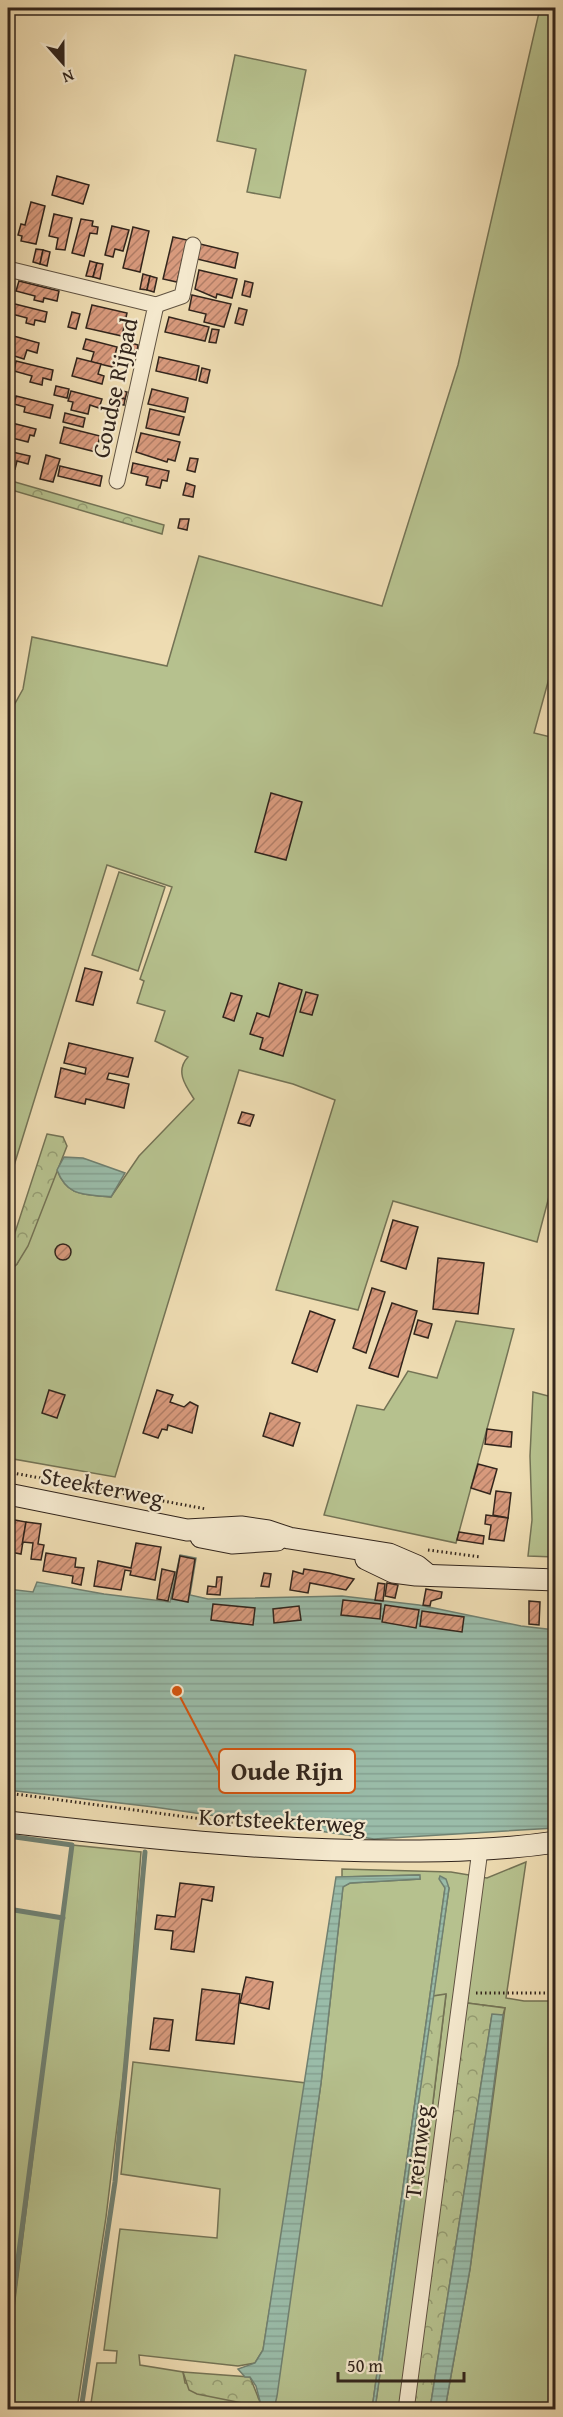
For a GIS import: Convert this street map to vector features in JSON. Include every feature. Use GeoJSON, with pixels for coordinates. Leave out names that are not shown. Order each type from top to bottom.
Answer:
{"type":"FeatureCollection","features":[{"type":"Feature","properties":{"kind":"main road","name":"Steekterweg"},"geometry":{"type":"LineString","coordinates":[[8,1494],[187,1530],[204,1539],[232,1543],[289,1538],[388,1554],[417,1566],[428,1575],[555,1580]]}},
{"type":"Feature","properties":{"kind":"main road","name":"Kortsteekterweg"},"geometry":{"type":"LineString","coordinates":[[8,1822],[160,1840],[255,1847],[367,1851],[480,1850],[555,1842]]}},
{"type":"Feature","properties":{"kind":"street","name":"Goudse Rijpad"},"geometry":{"type":"LineString","coordinates":[[8,268],[156,305],[182,296],[193,246]]}},
{"type":"Feature","properties":{"kind":"street","name":"Goudse Rijpad"},"geometry":{"type":"LineString","coordinates":[[117,481],[156,305]]}},
{"type":"Feature","properties":{"kind":"street","name":"Treinweg"},"geometry":{"type":"LineString","coordinates":[[406,2409],[480,1850]]}},
{"type":"Feature","properties":{"kind":"path"},"geometry":{"type":"LineString","coordinates":[[8,1793],[261,1827]]}},
{"type":"Feature","properties":{"kind":"path"},"geometry":{"type":"LineString","coordinates":[[461,1995],[505,1991],[555,1993]]}},
{"type":"Feature","properties":{"kind":"green space"},"geometry":{"type":"Polygon","coordinates":[[[540,8],[555,8],[556,653],[534,733],[555,738],[556,1170],[537,1242],[393,1201],[358,1310],[276,1290],[335,1100],[293,1084],[239,1070],[115,1477],[8,1458],[8,1272],[17,1264],[57,1170],[66,1186],[78,1193],[111,1197],[139,1156],[194,1099],[182,1073],[184,1062],[188,1057],[155,1041],[165,1011],[137,1003],[144,981],[140,979],[172,887],[107,865],[8,1185],[8,716],[23,689],[32,637],[167,666],[199,556],[382,606],[458,365],[540,8]]]}},
{"type":"Feature","properties":{"kind":"green space"},"geometry":{"type":"Polygon","coordinates":[[[235,55],[306,70],[280,198],[247,192],[256,149],[217,141],[235,55]]]}},
{"type":"Feature","properties":{"kind":"green space"},"geometry":{"type":"Polygon","coordinates":[[[8,480],[164,525],[162,534],[8,489],[8,480]]]}},
{"type":"Feature","properties":{"kind":"green space"},"geometry":{"type":"Polygon","coordinates":[[[119,872],[165,887],[138,971],[92,955],[119,872]]]}},
{"type":"Feature","properties":{"kind":"green space"},"geometry":{"type":"Polygon","coordinates":[[[47,1134],[63,1137],[67,1146],[28,1246],[17,1264],[8,1272],[8,1254],[47,1134]]]}},
{"type":"Feature","properties":{"kind":"green space"},"geometry":{"type":"Polygon","coordinates":[[[456,1321],[514,1329],[456,1543],[324,1515],[357,1405],[384,1410],[408,1371],[437,1378],[456,1321]]]}},
{"type":"Feature","properties":{"kind":"green space"},"geometry":{"type":"Polygon","coordinates":[[[533,1392],[556,1398],[555,1557],[528,1556],[532,1520],[530,1456],[533,1392]]]}},
{"type":"Feature","properties":{"kind":"green space"},"geometry":{"type":"Polygon","coordinates":[[[72,1845],[141,1852],[125,2061],[106,2217],[77,2409],[8,2409],[8,2356],[51,2011],[8,2325],[8,1909],[62,1917],[72,1845]]]}},
{"type":"Feature","properties":{"kind":"green space"},"geometry":{"type":"Polygon","coordinates":[[[526,1862],[506,1998],[524,2001],[555,2001],[556,2374],[550,2400],[540,2409],[445,2409],[470,2269],[505,2008],[468,2003],[411,2409],[375,2409],[406,2185],[424,2176],[446,1995],[433,1996],[449,1888],[443,1882],[445,1888],[372,2409],[274,2410],[321,2083],[343,1886],[350,1883],[420,1879],[419,1875],[342,1877],[342,1869],[451,1872],[487,1878],[526,1862]]]}},
{"type":"Feature","properties":{"kind":"green space"},"geometry":{"type":"Polygon","coordinates":[[[446,1994],[424,2176],[406,2185],[433,1996],[446,1994]]]}},
{"type":"Feature","properties":{"kind":"green space"},"geometry":{"type":"Polygon","coordinates":[[[467,2003],[505,2008],[503,2015],[492,2015],[430,2409],[411,2410],[467,2003]]]}},
{"type":"Feature","properties":{"kind":"green space"},"geometry":{"type":"Polygon","coordinates":[[[133,2062],[306,2083],[263,2350],[255,2363],[238,2366],[139,2355],[140,2365],[183,2372],[185,2383],[262,2407],[262,2409],[90,2410],[97,2363],[116,2363],[117,2351],[104,2350],[120,2229],[217,2238],[220,2189],[121,2174],[133,2062]]]}},
{"type":"Feature","properties":{"kind":"green space"},"geometry":{"type":"Polygon","coordinates":[[[183,2372],[250,2377],[262,2407],[197,2394],[189,2390],[183,2372]]]}},
{"type":"Feature","properties":{"kind":"shaded area"},"geometry":{"type":"Polygon","coordinates":[[[64,1157],[83,1158],[125,1173],[111,1197],[85,1195],[66,1186],[61,1179],[57,1170],[64,1157]]]}},
{"type":"Feature","properties":{"kind":"shaded area"},"geometry":{"type":"Polygon","coordinates":[[[180,1555],[196,1558],[190,1595],[208,1599],[342,1596],[419,1605],[521,1626],[555,1630],[555,1828],[374,1839],[154,1807],[8,1790],[8,1589],[33,1592],[37,1582],[104,1594],[170,1602],[180,1555]]]}},
{"type":"Feature","properties":{"kind":"shaded area"},"geometry":{"type":"Polygon","coordinates":[[[420,1875],[420,1879],[350,1883],[343,1887],[321,2083],[277,2396],[274,2409],[262,2409],[256,2386],[250,2377],[245,2377],[238,2369],[255,2363],[263,2350],[336,1877],[420,1875]]]}},
{"type":"Feature","properties":{"kind":"shaded area"},"geometry":{"type":"Polygon","coordinates":[[[440,1876],[446,1879],[449,1888],[375,2409],[372,2409],[445,1888],[439,1879],[440,1876]]]}},
{"type":"Feature","properties":{"kind":"shaded area"},"geometry":{"type":"Polygon","coordinates":[[[492,2014],[503,2015],[470,2269],[445,2409],[430,2409],[492,2014]]]}},
{"type":"Feature","properties":{"kind":"building"},"geometry":{"type":"Polygon","coordinates":[[[57,176],[89,185],[83,204],[52,195],[57,176]]]}},
{"type":"Feature","properties":{"kind":"building"},"geometry":{"type":"Polygon","coordinates":[[[31,202],[45,206],[36,244],[21,241],[22,236],[18,235],[21,224],[25,225],[31,202]]]}},
{"type":"Feature","properties":{"kind":"building"},"geometry":{"type":"Polygon","coordinates":[[[54,214],[72,218],[65,250],[56,249],[58,238],[49,236],[54,214]]]}},
{"type":"Feature","properties":{"kind":"building"},"geometry":{"type":"Polygon","coordinates":[[[81,219],[93,221],[92,226],[98,227],[97,234],[90,233],[84,256],[72,253],[81,219]]]}},
{"type":"Feature","properties":{"kind":"building"},"geometry":{"type":"Polygon","coordinates":[[[112,226],[129,230],[123,251],[115,249],[113,257],[105,255],[112,226]]]}},
{"type":"Feature","properties":{"kind":"building"},"geometry":{"type":"Polygon","coordinates":[[[133,227],[149,231],[140,272],[123,268],[133,227]]]}},
{"type":"Feature","properties":{"kind":"building"},"geometry":{"type":"Polygon","coordinates":[[[173,237],[187,240],[177,282],[163,279],[173,237]]]}},
{"type":"Feature","properties":{"kind":"building"},"geometry":{"type":"Polygon","coordinates":[[[200,244],[238,253],[235,268],[197,259],[200,244]]]}},
{"type":"Feature","properties":{"kind":"building"},"geometry":{"type":"Polygon","coordinates":[[[36,249],[43,250],[40,264],[33,262],[36,249]]]}},
{"type":"Feature","properties":{"kind":"building"},"geometry":{"type":"Polygon","coordinates":[[[43,250],[50,252],[47,266],[40,264],[43,250]]]}},
{"type":"Feature","properties":{"kind":"building"},"geometry":{"type":"Polygon","coordinates":[[[90,261],[97,263],[93,277],[86,276],[90,261]]]}},
{"type":"Feature","properties":{"kind":"building"},"geometry":{"type":"Polygon","coordinates":[[[97,263],[103,264],[100,279],[93,277],[97,263]]]}},
{"type":"Feature","properties":{"kind":"building"},"geometry":{"type":"Polygon","coordinates":[[[199,270],[237,279],[232,298],[217,294],[216,298],[195,289],[199,270]]]}},
{"type":"Feature","properties":{"kind":"building"},"geometry":{"type":"Polygon","coordinates":[[[143,274],[150,276],[147,290],[140,289],[143,274]]]}},
{"type":"Feature","properties":{"kind":"building"},"geometry":{"type":"Polygon","coordinates":[[[150,276],[157,278],[154,292],[147,290],[150,276]]]}},
{"type":"Feature","properties":{"kind":"building"},"geometry":{"type":"Polygon","coordinates":[[[19,281],[59,291],[57,301],[44,298],[43,302],[34,300],[35,296],[16,291],[19,281]]]}},
{"type":"Feature","properties":{"kind":"building"},"geometry":{"type":"Polygon","coordinates":[[[245,281],[253,283],[250,297],[242,295],[245,281]]]}},
{"type":"Feature","properties":{"kind":"building"},"geometry":{"type":"Polygon","coordinates":[[[192,295],[231,304],[224,327],[204,322],[206,314],[189,310],[192,295]]]}},
{"type":"Feature","properties":{"kind":"building"},"geometry":{"type":"Polygon","coordinates":[[[11,303],[47,312],[45,322],[35,320],[34,325],[26,323],[27,318],[8,313],[11,303]]]}},
{"type":"Feature","properties":{"kind":"building"},"geometry":{"type":"Polygon","coordinates":[[[92,305],[127,313],[122,336],[86,328],[92,305]]]}},
{"type":"Feature","properties":{"kind":"building"},"geometry":{"type":"Polygon","coordinates":[[[239,308],[247,310],[243,325],[235,323],[239,308]]]}},
{"type":"Feature","properties":{"kind":"building"},"geometry":{"type":"Polygon","coordinates":[[[72,312],[80,314],[76,329],[68,327],[72,312]]]}},
{"type":"Feature","properties":{"kind":"building"},"geometry":{"type":"Polygon","coordinates":[[[169,317],[209,327],[205,341],[165,332],[169,317]]]}},
{"type":"Feature","properties":{"kind":"building"},"geometry":{"type":"Polygon","coordinates":[[[212,329],[219,330],[216,343],[209,342],[212,329]]]}},
{"type":"Feature","properties":{"kind":"building"},"geometry":{"type":"Polygon","coordinates":[[[10,335],[39,343],[37,353],[27,350],[24,359],[8,354],[10,335]]]}},
{"type":"Feature","properties":{"kind":"building"},"geometry":{"type":"Polygon","coordinates":[[[86,339],[117,347],[115,355],[120,356],[117,368],[91,362],[94,352],[83,349],[86,339]]]}},
{"type":"Feature","properties":{"kind":"building"},"geometry":{"type":"Polygon","coordinates":[[[125,341],[138,345],[137,351],[124,348],[125,341]]]}},
{"type":"Feature","properties":{"kind":"building"},"geometry":{"type":"Polygon","coordinates":[[[159,357],[199,366],[196,380],[156,371],[159,357]]]}},
{"type":"Feature","properties":{"kind":"building"},"geometry":{"type":"Polygon","coordinates":[[[77,358],[101,364],[98,374],[104,376],[102,384],[72,376],[77,358]]]}},
{"type":"Feature","properties":{"kind":"building"},"geometry":{"type":"Polygon","coordinates":[[[16,361],[53,370],[51,380],[43,378],[42,385],[30,382],[32,376],[14,371],[16,361]]]}},
{"type":"Feature","properties":{"kind":"building"},"geometry":{"type":"Polygon","coordinates":[[[202,368],[210,370],[207,383],[199,381],[202,368]]]}},
{"type":"Feature","properties":{"kind":"building"},"geometry":{"type":"Polygon","coordinates":[[[56,386],[69,389],[67,398],[54,395],[56,386]]]}},
{"type":"Feature","properties":{"kind":"building"},"geometry":{"type":"Polygon","coordinates":[[[114,389],[127,392],[125,399],[112,395],[114,389]]]}},
{"type":"Feature","properties":{"kind":"building"},"geometry":{"type":"Polygon","coordinates":[[[152,389],[188,398],[185,412],[148,404],[152,389]]]}},
{"type":"Feature","properties":{"kind":"building"},"geometry":{"type":"Polygon","coordinates":[[[71,391],[102,399],[99,408],[90,405],[88,414],[71,410],[73,402],[68,401],[71,391]]]}},
{"type":"Feature","properties":{"kind":"building"},"geometry":{"type":"Polygon","coordinates":[[[112,395],[125,399],[124,405],[110,402],[112,395]]]}},
{"type":"Feature","properties":{"kind":"building"},"geometry":{"type":"Polygon","coordinates":[[[16,396],[53,405],[50,418],[24,412],[25,407],[14,404],[16,396]]]}},
{"type":"Feature","properties":{"kind":"building"},"geometry":{"type":"Polygon","coordinates":[[[150,409],[184,417],[179,435],[146,428],[150,409]]]}},
{"type":"Feature","properties":{"kind":"building"},"geometry":{"type":"Polygon","coordinates":[[[65,413],[85,418],[83,427],[63,422],[65,413]]]}},
{"type":"Feature","properties":{"kind":"building"},"geometry":{"type":"Polygon","coordinates":[[[8,422],[36,429],[34,436],[30,435],[28,442],[12,438],[13,432],[8,430],[8,422]]]}},
{"type":"Feature","properties":{"kind":"building"},"geometry":{"type":"Polygon","coordinates":[[[64,427],[100,436],[96,452],[60,443],[64,427]]]}},
{"type":"Feature","properties":{"kind":"building"},"geometry":{"type":"Polygon","coordinates":[[[141,433],[180,442],[175,461],[168,459],[167,462],[136,452],[141,433]]]}},
{"type":"Feature","properties":{"kind":"building"},"geometry":{"type":"Polygon","coordinates":[[[8,451],[30,456],[28,464],[17,461],[15,469],[8,467],[8,451]]]}},
{"type":"Feature","properties":{"kind":"building"},"geometry":{"type":"Polygon","coordinates":[[[46,455],[60,459],[53,482],[40,479],[46,455]]]}},
{"type":"Feature","properties":{"kind":"building"},"geometry":{"type":"Polygon","coordinates":[[[190,458],[198,459],[195,472],[187,470],[190,458]]]}},
{"type":"Feature","properties":{"kind":"building"},"geometry":{"type":"Polygon","coordinates":[[[133,463],[169,471],[167,481],[162,480],[160,488],[146,485],[148,477],[131,473],[133,463]]]}},
{"type":"Feature","properties":{"kind":"building"},"geometry":{"type":"Polygon","coordinates":[[[60,466],[102,476],[100,486],[58,476],[60,466]]]}},
{"type":"Feature","properties":{"kind":"building"},"geometry":{"type":"Polygon","coordinates":[[[186,483],[195,486],[193,497],[183,495],[186,483]]]}},
{"type":"Feature","properties":{"kind":"building"},"geometry":{"type":"Polygon","coordinates":[[[180,519],[189,519],[187,530],[178,528],[180,519]]]}},
{"type":"Feature","properties":{"kind":"building"},"geometry":{"type":"Polygon","coordinates":[[[271,793],[302,802],[286,860],[255,852],[271,793]]]}},
{"type":"Feature","properties":{"kind":"building"},"geometry":{"type":"Polygon","coordinates":[[[85,968],[102,972],[93,1005],[76,1001],[85,968]]]}},
{"type":"Feature","properties":{"kind":"building"},"geometry":{"type":"Polygon","coordinates":[[[279,983],[302,990],[283,1056],[260,1049],[263,1038],[250,1034],[257,1013],[269,1017],[279,983]]]}},
{"type":"Feature","properties":{"kind":"building"},"geometry":{"type":"Polygon","coordinates":[[[306,992],[318,995],[312,1015],[300,1012],[306,992]]]}},
{"type":"Feature","properties":{"kind":"building"},"geometry":{"type":"Polygon","coordinates":[[[231,993],[242,996],[234,1021],[223,1017],[231,993]]]}},
{"type":"Feature","properties":{"kind":"building"},"geometry":{"type":"Polygon","coordinates":[[[69,1043],[133,1058],[128,1077],[109,1073],[107,1079],[129,1084],[124,1108],[86,1099],[85,1104],[55,1097],[61,1068],[85,1074],[86,1068],[64,1063],[69,1043]]]}},
{"type":"Feature","properties":{"kind":"building"},"geometry":{"type":"Polygon","coordinates":[[[242,1112],[254,1115],[250,1126],[238,1123],[242,1112]]]}},
{"type":"Feature","properties":{"kind":"building"},"geometry":{"type":"Polygon","coordinates":[[[393,1220],[418,1227],[406,1269],[381,1261],[393,1220]]]}},
{"type":"Feature","properties":{"kind":"building"},"geometry":{"type":"Polygon","coordinates":[[[60,1244],[66,1244],[71,1252],[69,1258],[60,1260],[55,1255],[55,1249],[60,1244]]]}},
{"type":"Feature","properties":{"kind":"building"},"geometry":{"type":"Polygon","coordinates":[[[438,1258],[484,1263],[478,1314],[433,1309],[438,1258]]]}},
{"type":"Feature","properties":{"kind":"building"},"geometry":{"type":"Polygon","coordinates":[[[372,1288],[385,1292],[366,1353],[353,1348],[372,1288]]]}},
{"type":"Feature","properties":{"kind":"building"},"geometry":{"type":"Polygon","coordinates":[[[392,1303],[417,1311],[398,1377],[369,1368],[392,1303]]]}},
{"type":"Feature","properties":{"kind":"building"},"geometry":{"type":"Polygon","coordinates":[[[310,1311],[335,1320],[317,1372],[292,1363],[310,1311]]]}},
{"type":"Feature","properties":{"kind":"building"},"geometry":{"type":"Polygon","coordinates":[[[418,1320],[432,1324],[428,1338],[414,1334],[418,1320]]]}},
{"type":"Feature","properties":{"kind":"building"},"geometry":{"type":"Polygon","coordinates":[[[49,1390],[65,1395],[57,1418],[42,1413],[49,1390]]]}},
{"type":"Feature","properties":{"kind":"building"},"geometry":{"type":"Polygon","coordinates":[[[157,1390],[173,1395],[170,1402],[184,1407],[190,1402],[198,1406],[192,1433],[168,1425],[167,1430],[162,1429],[158,1438],[143,1433],[157,1390]]]}},
{"type":"Feature","properties":{"kind":"building"},"geometry":{"type":"Polygon","coordinates":[[[270,1413],[300,1423],[293,1446],[263,1436],[270,1413]]]}},
{"type":"Feature","properties":{"kind":"building"},"geometry":{"type":"Polygon","coordinates":[[[487,1429],[512,1432],[511,1447],[485,1444],[487,1429]]]}},
{"type":"Feature","properties":{"kind":"building"},"geometry":{"type":"Polygon","coordinates":[[[478,1464],[497,1469],[490,1494],[471,1488],[478,1464]]]}},
{"type":"Feature","properties":{"kind":"building"},"geometry":{"type":"Polygon","coordinates":[[[496,1491],[511,1493],[508,1518],[493,1515],[496,1491]]]}},
{"type":"Feature","properties":{"kind":"building"},"geometry":{"type":"Polygon","coordinates":[[[486,1515],[508,1518],[504,1541],[489,1539],[491,1525],[485,1524],[486,1515]]]}},
{"type":"Feature","properties":{"kind":"building"},"geometry":{"type":"Polygon","coordinates":[[[15,1520],[26,1522],[21,1554],[10,1552],[15,1520]]]}},
{"type":"Feature","properties":{"kind":"building"},"geometry":{"type":"Polygon","coordinates":[[[26,1522],[41,1524],[38,1544],[44,1545],[41,1560],[31,1559],[33,1543],[23,1542],[22,1545],[26,1522]]]}},
{"type":"Feature","properties":{"kind":"building"},"geometry":{"type":"Polygon","coordinates":[[[459,1532],[484,1536],[483,1544],[457,1540],[459,1532]]]}},
{"type":"Feature","properties":{"kind":"building"},"geometry":{"type":"Polygon","coordinates":[[[136,1543],[161,1547],[155,1580],[130,1575],[131,1571],[125,1570],[121,1590],[94,1586],[98,1561],[131,1568],[136,1543]]]}},
{"type":"Feature","properties":{"kind":"building"},"geometry":{"type":"Polygon","coordinates":[[[46,1553],[76,1558],[75,1567],[84,1568],[81,1585],[72,1583],[73,1576],[43,1571],[46,1553]]]}},
{"type":"Feature","properties":{"kind":"building"},"geometry":{"type":"Polygon","coordinates":[[[180,1556],[195,1559],[188,1602],[172,1599],[180,1556]]]}},
{"type":"Feature","properties":{"kind":"building"},"geometry":{"type":"Polygon","coordinates":[[[162,1569],[175,1572],[168,1601],[157,1599],[162,1569]]]}},
{"type":"Feature","properties":{"kind":"building"},"geometry":{"type":"Polygon","coordinates":[[[304,1569],[354,1579],[346,1590],[310,1583],[308,1593],[290,1590],[293,1571],[303,1574],[304,1569]]]}},
{"type":"Feature","properties":{"kind":"building"},"geometry":{"type":"Polygon","coordinates":[[[264,1573],[271,1574],[269,1587],[261,1586],[264,1573]]]}},
{"type":"Feature","properties":{"kind":"building"},"geometry":{"type":"Polygon","coordinates":[[[217,1577],[222,1577],[220,1595],[207,1594],[208,1586],[216,1587],[217,1577]]]}},
{"type":"Feature","properties":{"kind":"building"},"geometry":{"type":"Polygon","coordinates":[[[378,1583],[385,1584],[383,1601],[375,1600],[378,1583]]]}},
{"type":"Feature","properties":{"kind":"building"},"geometry":{"type":"Polygon","coordinates":[[[387,1583],[398,1585],[395,1598],[385,1596],[387,1583]]]}},
{"type":"Feature","properties":{"kind":"building"},"geometry":{"type":"Polygon","coordinates":[[[426,1589],[442,1592],[441,1598],[431,1601],[430,1606],[423,1605],[426,1589]]]}},
{"type":"Feature","properties":{"kind":"building"},"geometry":{"type":"Polygon","coordinates":[[[343,1600],[381,1604],[380,1619],[341,1615],[343,1600]]]}},
{"type":"Feature","properties":{"kind":"building"},"geometry":{"type":"Polygon","coordinates":[[[529,1601],[540,1602],[539,1625],[529,1624],[529,1601]]]}},
{"type":"Feature","properties":{"kind":"building"},"geometry":{"type":"Polygon","coordinates":[[[213,1604],[255,1608],[253,1625],[211,1620],[213,1604]]]}},
{"type":"Feature","properties":{"kind":"building"},"geometry":{"type":"Polygon","coordinates":[[[385,1605],[419,1610],[416,1628],[382,1622],[385,1605]]]}},
{"type":"Feature","properties":{"kind":"building"},"geometry":{"type":"Polygon","coordinates":[[[299,1606],[301,1620],[274,1623],[273,1609],[299,1606]]]}},
{"type":"Feature","properties":{"kind":"building"},"geometry":{"type":"Polygon","coordinates":[[[422,1611],[464,1617],[462,1632],[420,1626],[422,1611]]]}},
{"type":"Feature","properties":{"kind":"building"},"geometry":{"type":"Polygon","coordinates":[[[180,1883],[214,1887],[212,1901],[202,1899],[194,1952],[171,1949],[173,1931],[155,1929],[157,1915],[175,1917],[180,1883]]]}},
{"type":"Feature","properties":{"kind":"building"},"geometry":{"type":"Polygon","coordinates":[[[246,1977],[273,1982],[269,2009],[240,2003],[246,1977]]]}},
{"type":"Feature","properties":{"kind":"building"},"geometry":{"type":"Polygon","coordinates":[[[202,1989],[240,1994],[234,2044],[196,2040],[202,1989]]]}},
{"type":"Feature","properties":{"kind":"building"},"geometry":{"type":"Polygon","coordinates":[[[154,2018],[173,2020],[169,2051],[150,2049],[154,2018]]]}},
{"type":"Feature","properties":{"kind":"waterway"},"geometry":{"type":"LineString","coordinates":[[8,1836],[72,1845],[8,2336]]}},
{"type":"Feature","properties":{"kind":"waterway"},"geometry":{"type":"LineString","coordinates":[[81,2410],[115,2182],[145,1852]]}},
{"type":"Feature","properties":{"kind":"waterway"},"geometry":{"type":"LineString","coordinates":[[8,1909],[63,1918]]}},
{"type":"Feature","properties":{"kind":"place","name":"Oude Rijn"},"geometry":{"type":"Point","coordinates":[177,1691]}}]}
